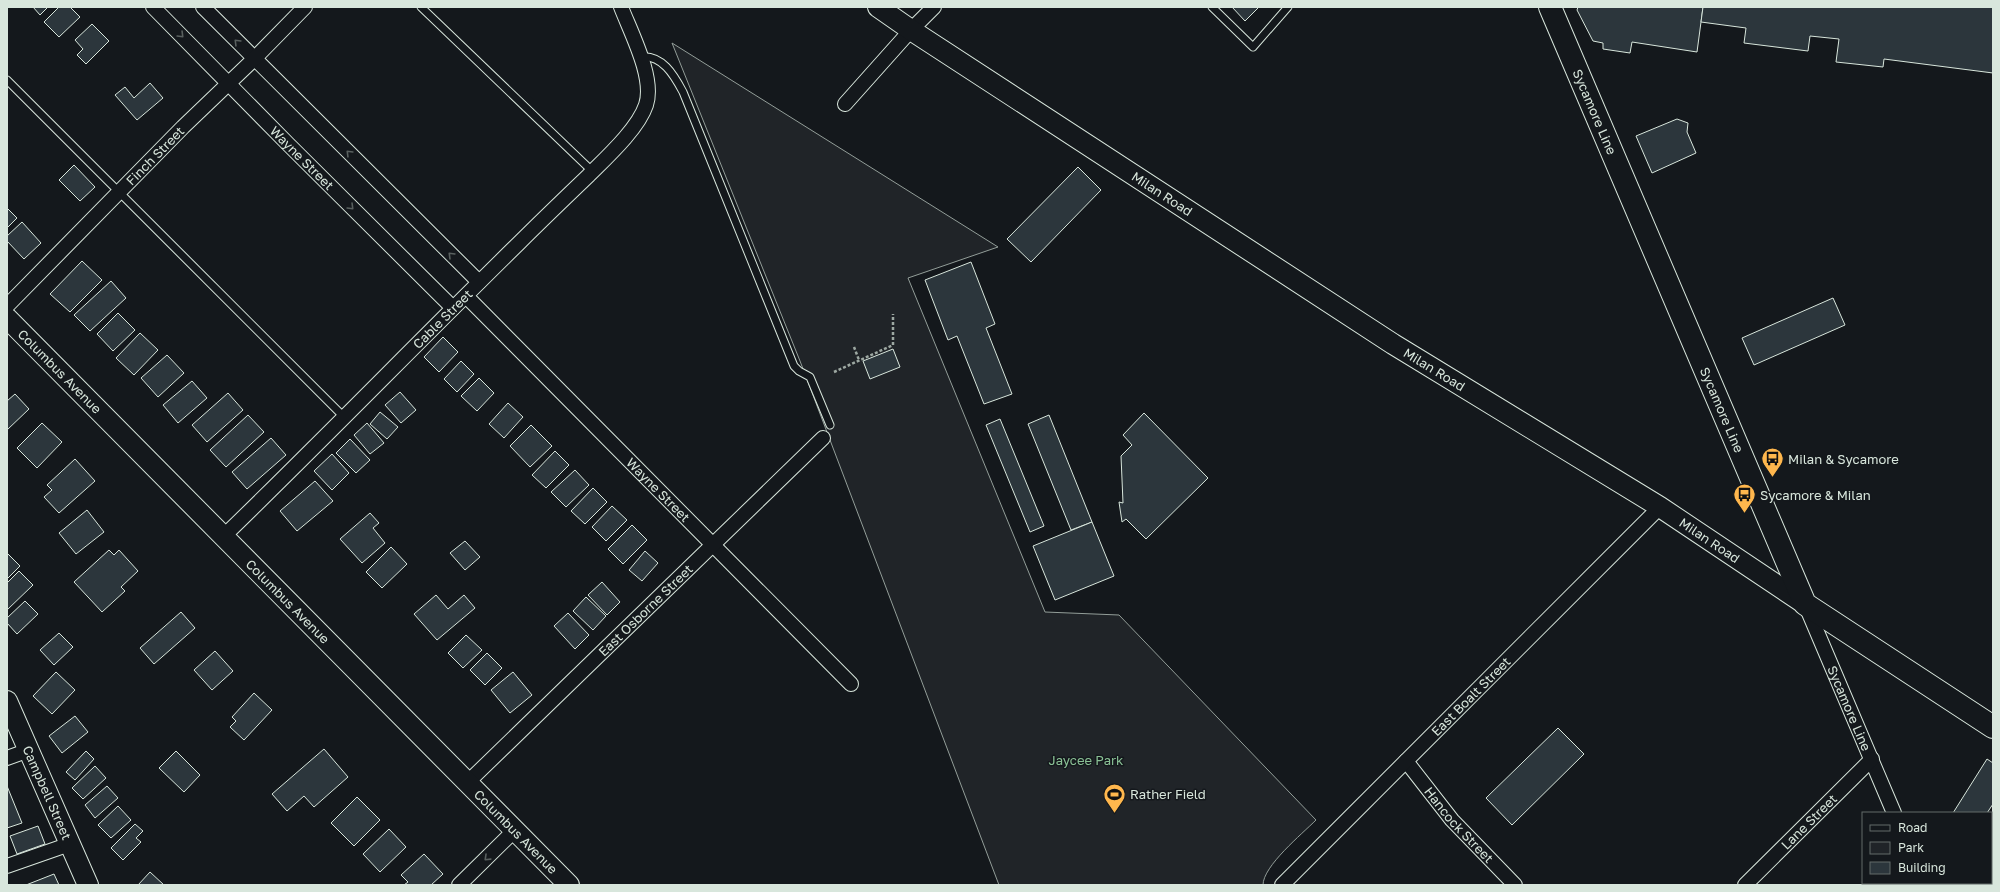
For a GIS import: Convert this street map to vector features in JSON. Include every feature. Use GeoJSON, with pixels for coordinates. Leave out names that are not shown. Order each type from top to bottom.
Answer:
{"type":"FeatureCollection","features":[{"type":"Feature","properties":{"kind":"main road","name":"Sycamore Line"},"geometry":{"type":"LineString","coordinates":[[1550,7],[1805,604]]}},
{"type":"Feature","properties":{"kind":"main road","name":"Milan Road"},"geometry":{"type":"LineString","coordinates":[[1805,604],[1993,727]]}},
{"type":"Feature","properties":{"kind":"street","name":"Wayne Street"},"geometry":{"type":"LineString","coordinates":[[153,7],[453,308]]}},
{"type":"Feature","properties":{"kind":"street"},"geometry":{"type":"LineString","coordinates":[[203,7],[479,282]]}},
{"type":"Feature","properties":{"kind":"street","name":"Finch Street"},"geometry":{"type":"LineString","coordinates":[[7,306],[183,127],[229,84],[305,7]]}},
{"type":"Feature","properties":{"kind":"street"},"geometry":{"type":"LineString","coordinates":[[621,7],[640,57]]}},
{"type":"Feature","properties":{"kind":"street","name":"Milan Road"},"geometry":{"type":"LineString","coordinates":[[878,7],[911,30],[1394,344],[1660,507],[1805,604]]}},
{"type":"Feature","properties":{"kind":"street"},"geometry":{"type":"LineString","coordinates":[[845,104],[911,30],[934,7]]}},
{"type":"Feature","properties":{"kind":"street","name":"Cable Street"},"geometry":{"type":"LineString","coordinates":[[224,536],[345,418],[479,282],[620,143],[641,115],[646,105],[648,79],[640,57]]}},
{"type":"Feature","properties":{"kind":"street","name":"Wayne Street"},"geometry":{"type":"LineString","coordinates":[[466,296],[851,684]]}},
{"type":"Feature","properties":{"kind":"street","name":"Columbus Avenue"},"geometry":{"type":"LineString","coordinates":[[7,318],[569,885]]}},
{"type":"Feature","properties":{"kind":"street","name":"East Osborne Street"},"geometry":{"type":"LineString","coordinates":[[468,782],[822,438]]}},
{"type":"Feature","properties":{"kind":"street","name":"East Boalt Street"},"geometry":{"type":"LineString","coordinates":[[1282,885],[1660,507]]}},
{"type":"Feature","properties":{"kind":"street","name":"Sycamore Line"},"geometry":{"type":"LineString","coordinates":[[1805,604],[1894,812]]}},
{"type":"Feature","properties":{"kind":"street","name":"Campbell Street"},"geometry":{"type":"LineString","coordinates":[[7,700],[88,885]]}},
{"type":"Feature","properties":{"kind":"street"},"geometry":{"type":"LineString","coordinates":[[7,758],[29,750]]}},
{"type":"Feature","properties":{"kind":"street","name":"Lane Street"},"geometry":{"type":"LineString","coordinates":[[1745,885],[1872,759]]}},
{"type":"Feature","properties":{"kind":"street","name":"Hancock Street"},"geometry":{"type":"LineString","coordinates":[[1406,761],[1452,820],[1515,885]]}},
{"type":"Feature","properties":{"kind":"street"},"geometry":{"type":"LineString","coordinates":[[459,885],[515,830]]}},
{"type":"Feature","properties":{"kind":"street"},"geometry":{"type":"LineString","coordinates":[[7,866],[70,844]]}},
{"type":"Feature","properties":{"kind":"lane"},"geometry":{"type":"LineString","coordinates":[[421,7],[592,171]]}},
{"type":"Feature","properties":{"kind":"lane"},"geometry":{"type":"LineString","coordinates":[[1212,7],[1253,47],[1288,7]]}},
{"type":"Feature","properties":{"kind":"lane"},"geometry":{"type":"LineString","coordinates":[[640,57],[649,56],[663,64],[681,89],[794,366],[799,372],[810,378],[813,382],[830,425]]}},
{"type":"Feature","properties":{"kind":"lane"},"geometry":{"type":"LineString","coordinates":[[7,80],[118,193],[345,418]]}},
{"type":"Feature","properties":{"kind":"path"},"geometry":{"type":"LineString","coordinates":[[834,372],[893,345],[893,314]]}},
{"type":"Feature","properties":{"kind":"path"},"geometry":{"type":"LineString","coordinates":[[854,347],[859,360]]}},
{"type":"Feature","properties":{"kind":"green space","name":"Jaycee Park"},"geometry":{"type":"Polygon","coordinates":[[[672,43],[998,247],[908,278],[1045,612],[1119,615],[1316,820],[1276,860],[1269,869],[1263,885],[999,885],[800,361],[672,43]]]}},
{"type":"Feature","properties":{"kind":"building"},"geometry":{"type":"Polygon","coordinates":[[[33,7],[48,7],[40,15],[33,7]]]}},
{"type":"Feature","properties":{"kind":"building"},"geometry":{"type":"Polygon","coordinates":[[[59,7],[70,7],[80,17],[59,37],[44,22],[59,7]]]}},
{"type":"Feature","properties":{"kind":"building"},"geometry":{"type":"Polygon","coordinates":[[[1232,7],[1259,7],[1245,21],[1232,7]]]}},
{"type":"Feature","properties":{"kind":"building"},"geometry":{"type":"Polygon","coordinates":[[[1578,7],[1703,7],[1697,52],[1632,42],[1630,53],[1603,49],[1603,43],[1593,41],[1577,10],[1578,7]]]}},
{"type":"Feature","properties":{"kind":"building"},"geometry":{"type":"Polygon","coordinates":[[[1703,7],[1993,7],[1993,73],[1884,59],[1883,67],[1836,62],[1839,39],[1810,36],[1808,51],[1744,43],[1746,28],[1701,22],[1703,7]]]}},
{"type":"Feature","properties":{"kind":"building"},"geometry":{"type":"Polygon","coordinates":[[[92,24],[109,41],[86,64],[77,55],[83,49],[75,40],[92,24]]]}},
{"type":"Feature","properties":{"kind":"building"},"geometry":{"type":"Polygon","coordinates":[[[150,83],[163,98],[137,120],[115,95],[125,87],[134,98],[150,83]]]}},
{"type":"Feature","properties":{"kind":"building"},"geometry":{"type":"Polygon","coordinates":[[[1677,119],[1688,123],[1687,132],[1696,153],[1652,173],[1636,136],[1677,119]]]}},
{"type":"Feature","properties":{"kind":"building"},"geometry":{"type":"Polygon","coordinates":[[[74,165],[95,187],[80,201],[59,180],[74,165]]]}},
{"type":"Feature","properties":{"kind":"building"},"geometry":{"type":"Polygon","coordinates":[[[1078,167],[1101,190],[1031,262],[1007,239],[1078,167]]]}},
{"type":"Feature","properties":{"kind":"building"},"geometry":{"type":"Polygon","coordinates":[[[7,208],[17,218],[7,228],[7,208]]]}},
{"type":"Feature","properties":{"kind":"building"},"geometry":{"type":"Polygon","coordinates":[[[22,222],[41,243],[24,259],[7,241],[7,236],[22,222]]]}},
{"type":"Feature","properties":{"kind":"building"},"geometry":{"type":"Polygon","coordinates":[[[82,261],[102,280],[70,312],[50,294],[82,261]]]}},
{"type":"Feature","properties":{"kind":"building"},"geometry":{"type":"Polygon","coordinates":[[[971,262],[995,324],[986,328],[1012,394],[984,404],[957,336],[948,340],[925,280],[971,262]]]}},
{"type":"Feature","properties":{"kind":"building"},"geometry":{"type":"Polygon","coordinates":[[[111,281],[126,298],[90,331],[74,315],[111,281]]]}},
{"type":"Feature","properties":{"kind":"building"},"geometry":{"type":"Polygon","coordinates":[[[1833,298],[1845,325],[1754,365],[1742,338],[1833,298]]]}},
{"type":"Feature","properties":{"kind":"building"},"geometry":{"type":"Polygon","coordinates":[[[118,313],[135,330],[113,351],[97,334],[118,313]]]}},
{"type":"Feature","properties":{"kind":"building"},"geometry":{"type":"Polygon","coordinates":[[[140,333],[158,350],[134,375],[116,358],[140,333]]]}},
{"type":"Feature","properties":{"kind":"building"},"geometry":{"type":"Polygon","coordinates":[[[443,337],[458,352],[439,372],[424,357],[443,337]]]}},
{"type":"Feature","properties":{"kind":"building"},"geometry":{"type":"Polygon","coordinates":[[[893,349],[900,367],[870,379],[863,361],[893,349]]]}},
{"type":"Feature","properties":{"kind":"building"},"geometry":{"type":"Polygon","coordinates":[[[167,355],[184,373],[158,397],[141,378],[167,355]]]}},
{"type":"Feature","properties":{"kind":"building"},"geometry":{"type":"Polygon","coordinates":[[[461,361],[474,374],[457,392],[444,379],[461,361]]]}},
{"type":"Feature","properties":{"kind":"building"},"geometry":{"type":"Polygon","coordinates":[[[479,378],[494,393],[477,411],[461,396],[479,378]]]}},
{"type":"Feature","properties":{"kind":"building"},"geometry":{"type":"Polygon","coordinates":[[[192,381],[207,398],[178,423],[163,405],[192,381]]]}},
{"type":"Feature","properties":{"kind":"building"},"geometry":{"type":"Polygon","coordinates":[[[400,392],[416,410],[401,423],[385,405],[400,392]]]}},
{"type":"Feature","properties":{"kind":"building"},"geometry":{"type":"Polygon","coordinates":[[[228,393],[243,410],[207,442],[192,425],[228,393]]]}},
{"type":"Feature","properties":{"kind":"building"},"geometry":{"type":"Polygon","coordinates":[[[15,394],[29,409],[7,430],[7,401],[15,394]]]}},
{"type":"Feature","properties":{"kind":"building"},"geometry":{"type":"Polygon","coordinates":[[[508,403],[523,417],[504,438],[489,424],[508,403]]]}},
{"type":"Feature","properties":{"kind":"building"},"geometry":{"type":"Polygon","coordinates":[[[380,412],[398,427],[387,439],[370,424],[380,412]]]}},
{"type":"Feature","properties":{"kind":"building"},"geometry":{"type":"Polygon","coordinates":[[[1144,413],[1208,478],[1146,539],[1126,519],[1122,522],[1119,502],[1123,503],[1121,456],[1132,445],[1123,435],[1144,413]]]}},
{"type":"Feature","properties":{"kind":"building"},"geometry":{"type":"Polygon","coordinates":[[[248,415],[264,432],[226,467],[210,450],[248,415]]]}},
{"type":"Feature","properties":{"kind":"building"},"geometry":{"type":"Polygon","coordinates":[[[1049,415],[1092,522],[1071,530],[1028,424],[1049,415]]]}},
{"type":"Feature","properties":{"kind":"building"},"geometry":{"type":"Polygon","coordinates":[[[1000,419],[1044,526],[1030,532],[986,425],[1000,419]]]}},
{"type":"Feature","properties":{"kind":"building"},"geometry":{"type":"Polygon","coordinates":[[[42,423],[62,442],[37,468],[17,448],[42,423]]]}},
{"type":"Feature","properties":{"kind":"building"},"geometry":{"type":"Polygon","coordinates":[[[367,423],[384,443],[370,454],[354,435],[367,423]]]}},
{"type":"Feature","properties":{"kind":"building"},"geometry":{"type":"Polygon","coordinates":[[[531,425],[552,446],[530,467],[510,446],[531,425]]]}},
{"type":"Feature","properties":{"kind":"building"},"geometry":{"type":"Polygon","coordinates":[[[271,438],[286,455],[247,489],[232,472],[271,438]]]}},
{"type":"Feature","properties":{"kind":"building"},"geometry":{"type":"Polygon","coordinates":[[[350,439],[370,460],[356,473],[336,453],[350,439]]]}},
{"type":"Feature","properties":{"kind":"building"},"geometry":{"type":"Polygon","coordinates":[[[555,451],[569,465],[546,488],[532,475],[555,451]]]}},
{"type":"Feature","properties":{"kind":"building"},"geometry":{"type":"Polygon","coordinates":[[[332,454],[349,473],[332,490],[314,471],[332,454]]]}},
{"type":"Feature","properties":{"kind":"building"},"geometry":{"type":"Polygon","coordinates":[[[75,459],[95,481],[59,513],[44,497],[52,490],[47,485],[75,459]]]}},
{"type":"Feature","properties":{"kind":"building"},"geometry":{"type":"Polygon","coordinates":[[[575,470],[589,485],[566,507],[551,492],[575,470]]]}},
{"type":"Feature","properties":{"kind":"building"},"geometry":{"type":"Polygon","coordinates":[[[315,481],[333,501],[297,531],[280,511],[315,481]]]}},
{"type":"Feature","properties":{"kind":"building"},"geometry":{"type":"Polygon","coordinates":[[[593,488],[607,502],[585,524],[571,511],[593,488]]]}},
{"type":"Feature","properties":{"kind":"building"},"geometry":{"type":"Polygon","coordinates":[[[612,506],[627,520],[606,541],[592,527],[612,506]]]}},
{"type":"Feature","properties":{"kind":"building"},"geometry":{"type":"Polygon","coordinates":[[[87,510],[104,532],[76,554],[59,533],[87,510]]]}},
{"type":"Feature","properties":{"kind":"building"},"geometry":{"type":"Polygon","coordinates":[[[370,513],[379,523],[373,528],[385,543],[362,563],[340,539],[370,513]]]}},
{"type":"Feature","properties":{"kind":"building"},"geometry":{"type":"Polygon","coordinates":[[[1092,522],[1114,576],[1055,600],[1033,546],[1092,522]]]}},
{"type":"Feature","properties":{"kind":"building"},"geometry":{"type":"Polygon","coordinates":[[[632,525],[647,540],[623,564],[608,549],[632,525]]]}},
{"type":"Feature","properties":{"kind":"building"},"geometry":{"type":"Polygon","coordinates":[[[465,541],[480,557],[465,570],[450,553],[465,541]]]}},
{"type":"Feature","properties":{"kind":"building"},"geometry":{"type":"Polygon","coordinates":[[[391,547],[407,564],[382,588],[366,572],[391,547]]]}},
{"type":"Feature","properties":{"kind":"building"},"geometry":{"type":"Polygon","coordinates":[[[109,550],[114,555],[119,550],[138,571],[121,587],[125,591],[102,612],[74,582],[109,550]]]}},
{"type":"Feature","properties":{"kind":"building"},"geometry":{"type":"Polygon","coordinates":[[[645,551],[658,563],[642,581],[629,570],[645,551]]]}},
{"type":"Feature","properties":{"kind":"building"},"geometry":{"type":"Polygon","coordinates":[[[8,554],[20,566],[7,579],[7,555],[8,554]]]}},
{"type":"Feature","properties":{"kind":"building"},"geometry":{"type":"Polygon","coordinates":[[[19,571],[33,585],[7,610],[7,583],[19,571]]]}},
{"type":"Feature","properties":{"kind":"building"},"geometry":{"type":"Polygon","coordinates":[[[602,582],[620,602],[607,615],[588,595],[602,582]]]}},
{"type":"Feature","properties":{"kind":"building"},"geometry":{"type":"Polygon","coordinates":[[[436,595],[448,609],[464,595],[475,608],[437,640],[414,614],[436,595]]]}},
{"type":"Feature","properties":{"kind":"building"},"geometry":{"type":"Polygon","coordinates":[[[586,597],[606,616],[593,630],[573,611],[586,597]]]}},
{"type":"Feature","properties":{"kind":"building"},"geometry":{"type":"Polygon","coordinates":[[[25,601],[38,614],[17,634],[7,623],[7,618],[25,601]]]}},
{"type":"Feature","properties":{"kind":"building"},"geometry":{"type":"Polygon","coordinates":[[[181,612],[195,628],[154,664],[140,648],[181,612]]]}},
{"type":"Feature","properties":{"kind":"building"},"geometry":{"type":"Polygon","coordinates":[[[568,613],[589,635],[575,649],[554,626],[568,613]]]}},
{"type":"Feature","properties":{"kind":"building"},"geometry":{"type":"Polygon","coordinates":[[[59,633],[73,647],[54,665],[40,650],[59,633]]]}},
{"type":"Feature","properties":{"kind":"building"},"geometry":{"type":"Polygon","coordinates":[[[466,635],[482,650],[463,668],[448,653],[466,635]]]}},
{"type":"Feature","properties":{"kind":"building"},"geometry":{"type":"Polygon","coordinates":[[[215,651],[233,671],[212,690],[194,670],[215,651]]]}},
{"type":"Feature","properties":{"kind":"building"},"geometry":{"type":"Polygon","coordinates":[[[487,653],[502,668],[485,685],[470,670],[487,653]]]}},
{"type":"Feature","properties":{"kind":"building"},"geometry":{"type":"Polygon","coordinates":[[[56,672],[75,690],[52,714],[33,696],[56,672]]]}},
{"type":"Feature","properties":{"kind":"building"},"geometry":{"type":"Polygon","coordinates":[[[513,672],[532,695],[510,713],[491,690],[513,672]]]}},
{"type":"Feature","properties":{"kind":"building"},"geometry":{"type":"Polygon","coordinates":[[[254,693],[272,710],[244,740],[230,727],[236,721],[232,717],[254,693]]]}},
{"type":"Feature","properties":{"kind":"building"},"geometry":{"type":"Polygon","coordinates":[[[75,716],[88,732],[62,753],[49,736],[75,716]]]}},
{"type":"Feature","properties":{"kind":"building"},"geometry":{"type":"Polygon","coordinates":[[[1558,728],[1584,754],[1512,825],[1486,798],[1558,728]]]}},
{"type":"Feature","properties":{"kind":"building"},"geometry":{"type":"Polygon","coordinates":[[[324,749],[348,777],[314,807],[304,796],[287,811],[272,794],[324,749]]]}},
{"type":"Feature","properties":{"kind":"building"},"geometry":{"type":"Polygon","coordinates":[[[86,751],[94,759],[75,780],[66,772],[86,751]]]}},
{"type":"Feature","properties":{"kind":"building"},"geometry":{"type":"Polygon","coordinates":[[[176,751],[200,775],[184,792],[159,768],[176,751]]]}},
{"type":"Feature","properties":{"kind":"building"},"geometry":{"type":"Polygon","coordinates":[[[1987,759],[1993,763],[1993,804],[1988,812],[1954,812],[1987,759]]]}},
{"type":"Feature","properties":{"kind":"building"},"geometry":{"type":"Polygon","coordinates":[[[95,766],[106,778],[83,799],[72,788],[95,766]]]}},
{"type":"Feature","properties":{"kind":"building"},"geometry":{"type":"Polygon","coordinates":[[[7,786],[22,823],[7,828],[7,786]]]}},
{"type":"Feature","properties":{"kind":"building"},"geometry":{"type":"Polygon","coordinates":[[[107,786],[118,798],[95,818],[85,805],[107,786]]]}},
{"type":"Feature","properties":{"kind":"building"},"geometry":{"type":"Polygon","coordinates":[[[357,797],[380,820],[354,846],[331,823],[357,797]]]}},
{"type":"Feature","properties":{"kind":"building"},"geometry":{"type":"Polygon","coordinates":[[[118,806],[131,820],[111,838],[98,825],[118,806]]]}},
{"type":"Feature","properties":{"kind":"building"},"geometry":{"type":"Polygon","coordinates":[[[135,824],[143,831],[136,838],[141,842],[123,860],[111,848],[135,824]]]}},
{"type":"Feature","properties":{"kind":"building"},"geometry":{"type":"Polygon","coordinates":[[[38,826],[45,844],[17,854],[10,836],[38,826]]]}},
{"type":"Feature","properties":{"kind":"building"},"geometry":{"type":"Polygon","coordinates":[[[389,829],[406,847],[380,872],[363,854],[389,829]]]}},
{"type":"Feature","properties":{"kind":"building"},"geometry":{"type":"Polygon","coordinates":[[[424,854],[443,874],[431,885],[404,885],[408,882],[401,875],[424,854]]]}},
{"type":"Feature","properties":{"kind":"building"},"geometry":{"type":"Polygon","coordinates":[[[150,872],[164,885],[138,885],[150,872]]]}},
{"type":"Feature","properties":{"kind":"building"},"geometry":{"type":"Polygon","coordinates":[[[54,874],[59,885],[26,885],[54,874]]]}},
{"type":"Feature","properties":{"kind":"place","name":"Milan & Sycamore"},"geometry":{"type":"Point","coordinates":[1773,478]}},
{"type":"Feature","properties":{"kind":"place","name":"Sycamore & Milan"},"geometry":{"type":"Point","coordinates":[1745,514]}},
{"type":"Feature","properties":{"kind":"place","name":"Rather Field"},"geometry":{"type":"Point","coordinates":[1115,814]}}]}
